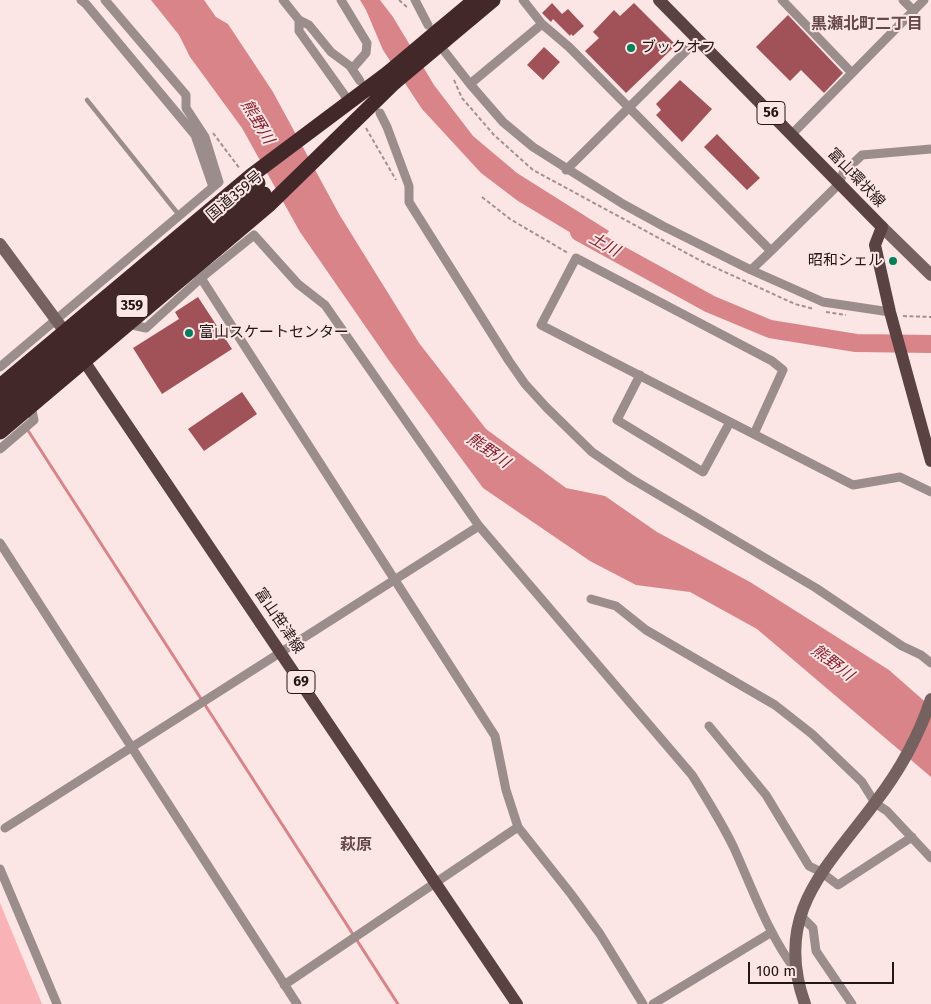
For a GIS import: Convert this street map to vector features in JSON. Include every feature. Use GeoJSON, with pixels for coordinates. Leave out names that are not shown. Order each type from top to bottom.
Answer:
{"type":"FeatureCollection","features":[{"type":"Feature","properties":{"kind":"highway"},"geometry":{"type":"LineString","coordinates":[[0,432],[270,204],[350,113],[439,37],[475,0]]}},
{"type":"Feature","properties":{"kind":"highway"},"geometry":{"type":"LineString","coordinates":[[439,37],[493,0]]}},
{"type":"Feature","properties":{"kind":"highway"},"geometry":{"type":"LineString","coordinates":[[2,384],[60,326],[249,175],[350,113],[391,78]]}},
{"type":"Feature","properties":{"kind":"highway","name":"国道359号"},"geometry":{"type":"LineString","coordinates":[[0,401],[350,113]]}},
{"type":"Feature","properties":{"kind":"highway","name":"国道359号"},"geometry":{"type":"LineString","coordinates":[[0,418],[350,113]]}},
{"type":"Feature","properties":{"kind":"main road","name":"富山環状線"},"geometry":{"type":"LineString","coordinates":[[658,0],[882,227],[875,245],[891,315],[931,460]]}},
{"type":"Feature","properties":{"kind":"main road","name":"富山笹津線"},"geometry":{"type":"LineString","coordinates":[[60,326],[517,1004]]}},
{"type":"Feature","properties":{"kind":"street"},"geometry":{"type":"LineString","coordinates":[[81,0],[195,135],[212,187]]}},
{"type":"Feature","properties":{"kind":"street"},"geometry":{"type":"LineString","coordinates":[[0,367],[60,326],[179,216],[219,182],[205,137],[186,108],[186,95],[104,0]]}},
{"type":"Feature","properties":{"kind":"street"},"geometry":{"type":"LineString","coordinates":[[283,0],[298,20],[309,25],[331,52],[350,66],[360,81]]}},
{"type":"Feature","properties":{"kind":"street"},"geometry":{"type":"LineString","coordinates":[[341,0],[367,43],[366,53],[352,69]]}},
{"type":"Feature","properties":{"kind":"street"},"geometry":{"type":"LineString","coordinates":[[415,0],[470,84],[503,122],[566,170],[663,226],[752,270],[823,302],[891,315]]}},
{"type":"Feature","properties":{"kind":"street"},"geometry":{"type":"LineString","coordinates":[[523,0],[542,24],[569,48],[771,251]]}},
{"type":"Feature","properties":{"kind":"street"},"geometry":{"type":"LineString","coordinates":[[782,0],[852,73]]}},
{"type":"Feature","properties":{"kind":"street"},"geometry":{"type":"LineString","coordinates":[[903,0],[914,11]]}},
{"type":"Feature","properties":{"kind":"street"},"geometry":{"type":"LineString","coordinates":[[792,134],[925,0],[931,5]]}},
{"type":"Feature","properties":{"kind":"street"},"geometry":{"type":"LineString","coordinates":[[298,20],[299,31],[350,113]]}},
{"type":"Feature","properties":{"kind":"street"},"geometry":{"type":"LineString","coordinates":[[470,84],[542,24]]}},
{"type":"Feature","properties":{"kind":"street"},"geometry":{"type":"LineString","coordinates":[[566,170],[698,39]]}},
{"type":"Feature","properties":{"kind":"street"},"geometry":{"type":"LineString","coordinates":[[380,113],[409,186],[408,202],[525,384],[571,434],[592,452],[630,478],[816,588],[902,646],[921,655],[931,663]]}},
{"type":"Feature","properties":{"kind":"street"},"geometry":{"type":"LineString","coordinates":[[752,270],[839,184],[843,173],[862,155],[931,149]]}},
{"type":"Feature","properties":{"kind":"street"},"geometry":{"type":"LineString","coordinates":[[882,227],[931,275]]}},
{"type":"Feature","properties":{"kind":"street"},"geometry":{"type":"LineString","coordinates":[[127,324],[146,328],[201,278],[254,236],[298,284],[326,306],[479,526],[692,775],[712,806],[772,932],[796,971],[805,1004]]}},
{"type":"Feature","properties":{"kind":"street"},"geometry":{"type":"LineString","coordinates":[[0,244],[60,326]]}},
{"type":"Feature","properties":{"kind":"street"},"geometry":{"type":"LineString","coordinates":[[754,434],[783,370],[772,361],[576,258],[541,325],[853,485],[900,477],[931,492]]}},
{"type":"Feature","properties":{"kind":"street"},"geometry":{"type":"LineString","coordinates":[[201,278],[393,580],[495,736],[506,790],[518,827],[600,934],[643,1004]]}},
{"type":"Feature","properties":{"kind":"street"},"geometry":{"type":"LineString","coordinates":[[640,375],[617,420],[703,472],[730,422]]}},
{"type":"Feature","properties":{"kind":"street"},"geometry":{"type":"LineString","coordinates":[[0,449],[34,420],[27,409]]}},
{"type":"Feature","properties":{"kind":"street"},"geometry":{"type":"LineString","coordinates":[[5,828],[479,526]]}},
{"type":"Feature","properties":{"kind":"street"},"geometry":{"type":"LineString","coordinates":[[0,543],[297,1004]]}},
{"type":"Feature","properties":{"kind":"street"},"geometry":{"type":"LineString","coordinates":[[591,599],[616,606],[646,630],[774,705],[812,734],[862,782],[886,811],[931,858]]}},
{"type":"Feature","properties":{"kind":"street"},"geometry":{"type":"LineString","coordinates":[[796,971],[798,928],[806,900],[821,872],[877,801],[896,772],[912,744],[931,699]]}},
{"type":"Feature","properties":{"kind":"street"},"geometry":{"type":"LineString","coordinates":[[709,726],[766,795],[810,866],[838,884],[912,837]]}},
{"type":"Feature","properties":{"kind":"street"},"geometry":{"type":"LineString","coordinates":[[284,985],[518,827]]}},
{"type":"Feature","properties":{"kind":"street"},"geometry":{"type":"LineString","coordinates":[[0,869],[57,1004]]}},
{"type":"Feature","properties":{"kind":"street"},"geometry":{"type":"LineString","coordinates":[[801,916],[812,928],[816,951],[852,1004]]}},
{"type":"Feature","properties":{"kind":"street"},"geometry":{"type":"LineString","coordinates":[[654,1004],[772,932]]}},
{"type":"Feature","properties":{"kind":"lane"},"geometry":{"type":"LineString","coordinates":[[87,100],[179,216]]}},
{"type":"Feature","properties":{"kind":"path"},"geometry":{"type":"LineString","coordinates":[[350,113],[408,202]]}},
{"type":"Feature","properties":{"kind":"path"},"geometry":{"type":"LineString","coordinates":[[209,127],[249,175]]}},
{"type":"Feature","properties":{"kind":"path"},"geometry":{"type":"LineString","coordinates":[[482,197],[510,219],[576,258]]}},
{"type":"Feature","properties":{"kind":"shaded area"},"geometry":{"type":"Polygon","coordinates":[[[0,903],[42,1004],[0,1004],[0,903]]]}},
{"type":"Feature","properties":{"kind":"water","name":"熊野川"},"geometry":{"type":"Polygon","coordinates":[[[151,0],[204,0],[216,17],[228,24],[273,92],[339,214],[419,343],[486,429],[566,488],[605,496],[657,532],[750,582],[889,670],[931,707],[931,777],[757,629],[690,592],[636,585],[590,561],[483,488],[390,362],[300,232],[242,128],[190,57],[179,35],[151,0]]]}},
{"type":"Feature","properties":{"kind":"water"},"geometry":{"type":"Polygon","coordinates":[[[360,0],[380,0],[393,17],[434,85],[473,136],[517,173],[609,231],[596,248],[518,201],[481,173],[422,109],[383,50],[360,0]]]}},
{"type":"Feature","properties":{"kind":"building"},"geometry":{"type":"Polygon","coordinates":[[[552,3],[562,14],[568,9],[584,26],[573,36],[571,34],[570,36],[553,19],[551,22],[542,13],[552,3]]]}},
{"type":"Feature","properties":{"kind":"building","name":"ブックオフ"},"geometry":{"type":"Polygon","coordinates":[[[634,3],[676,45],[626,93],[585,51],[599,38],[593,32],[614,10],[620,16],[634,3]]]}},
{"type":"Feature","properties":{"kind":"building"},"geometry":{"type":"Polygon","coordinates":[[[788,15],[843,73],[824,93],[801,70],[790,81],[756,47],[788,15]]]}},
{"type":"Feature","properties":{"kind":"building"},"geometry":{"type":"Polygon","coordinates":[[[544,47],[560,62],[543,80],[527,65],[544,47]]]}},
{"type":"Feature","properties":{"kind":"building"},"geometry":{"type":"Polygon","coordinates":[[[680,80],[712,109],[682,142],[656,115],[661,110],[656,104],[680,80]]]}},
{"type":"Feature","properties":{"kind":"building"},"geometry":{"type":"Polygon","coordinates":[[[717,134],[760,178],[747,190],[704,147],[717,134]]]}},
{"type":"Feature","properties":{"kind":"building","name":"富山スケートセンター"},"geometry":{"type":"Polygon","coordinates":[[[198,297],[232,349],[162,394],[133,348],[179,319],[175,312],[198,297]]]}},
{"type":"Feature","properties":{"kind":"building"},"geometry":{"type":"Polygon","coordinates":[[[242,392],[257,414],[204,451],[188,429],[242,392]]]}},
{"type":"Feature","properties":{"kind":"waterway","name":"土川"},"geometry":{"type":"LineString","coordinates":[[579,232],[710,304],[770,329],[856,343],[931,344]]}},
{"type":"Feature","properties":{"kind":"waterway"},"geometry":{"type":"LineString","coordinates":[[27,429],[398,1004]]}},
{"type":"Feature","properties":{"kind":"place","name":"ブックオフ"},"geometry":{"type":"Point","coordinates":[631,48]}},
{"type":"Feature","properties":{"kind":"place","name":"昭和シェル"},"geometry":{"type":"Point","coordinates":[893,261]}},
{"type":"Feature","properties":{"kind":"place","name":"富山スケートセンター"},"geometry":{"type":"Point","coordinates":[189,333]}},
{"type":"Feature","properties":{"kind":"district","name":"黒瀬北町二丁目"},"geometry":{"type":"Point","coordinates":[867,25]}},
{"type":"Feature","properties":{"kind":"district","name":"萩原"},"geometry":{"type":"Point","coordinates":[356,846]}}]}
